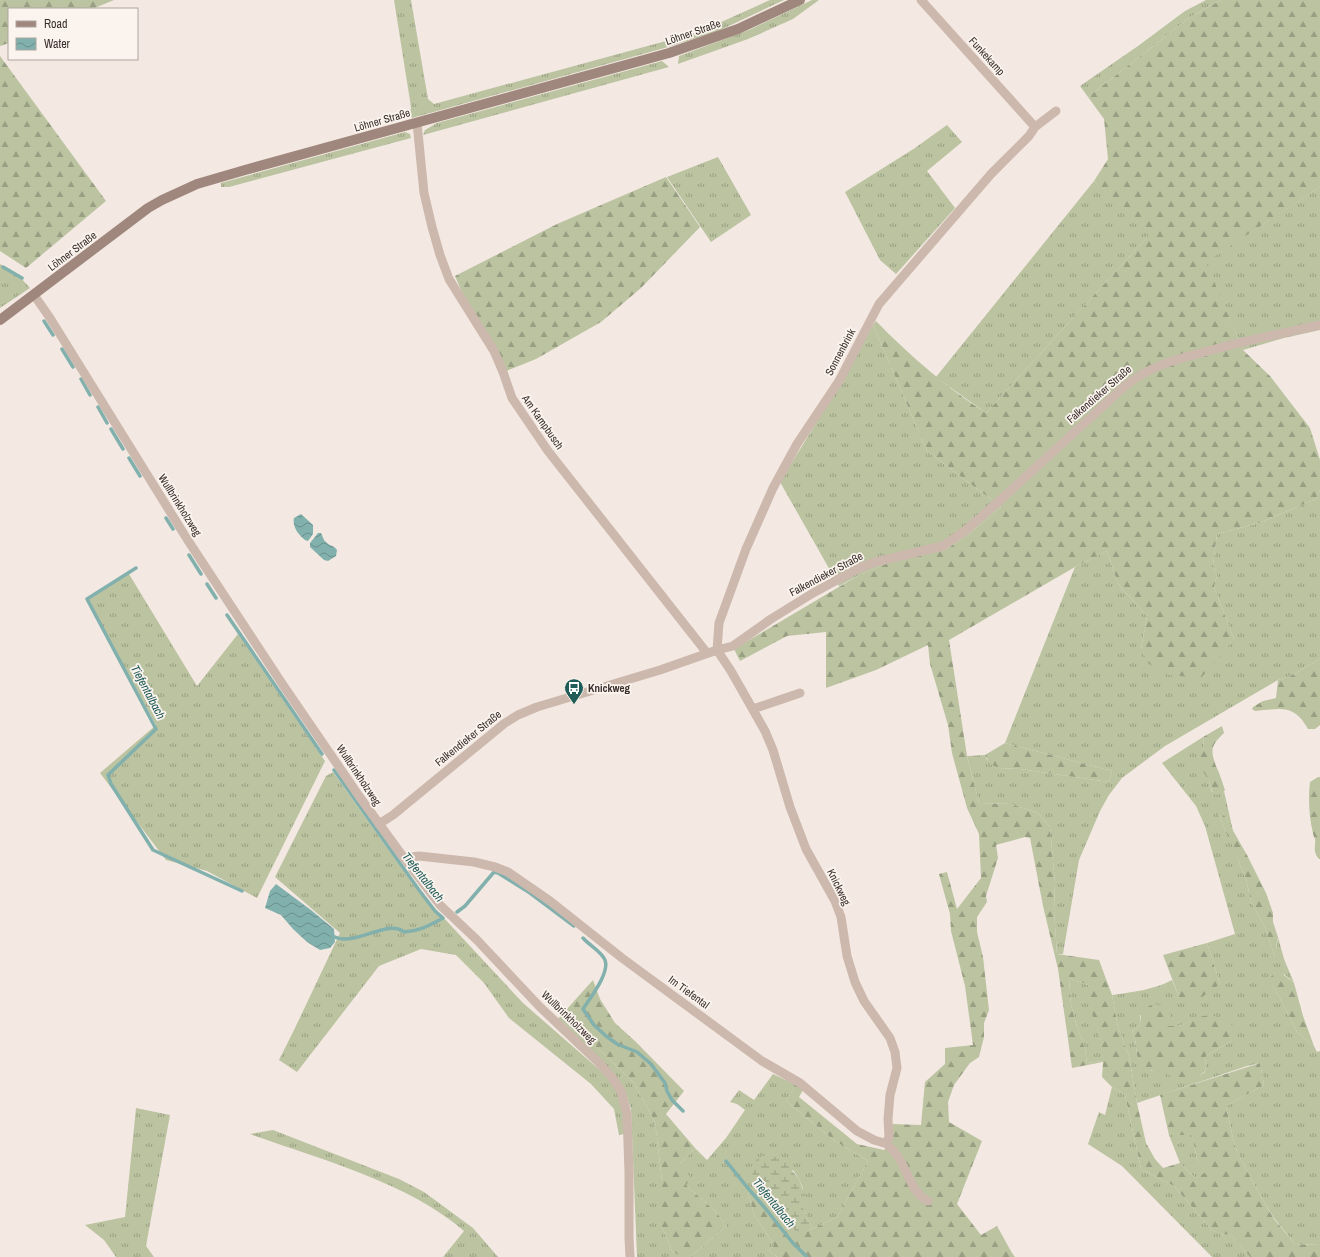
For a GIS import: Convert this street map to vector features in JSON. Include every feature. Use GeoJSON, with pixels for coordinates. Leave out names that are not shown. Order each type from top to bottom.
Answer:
{"type":"FeatureCollection","features":[{"type":"Feature","properties":{"kind":"main road","name":"Löhner Straße"},"geometry":{"type":"LineString","coordinates":[[0,320],[137,216],[178,192],[210,180],[669,54],[738,28],[800,0]]}},
{"type":"Feature","properties":{"kind":"street","name":"Funkekamp"},"geometry":{"type":"LineString","coordinates":[[921,0],[1035,127]]}},
{"type":"Feature","properties":{"kind":"street","name":"Sonnenbrink"},"geometry":{"type":"LineString","coordinates":[[716,650],[719,623],[746,549],[773,488],[797,444],[839,381],[879,304],[991,174],[1029,136],[1035,127],[1056,111]]}},
{"type":"Feature","properties":{"kind":"street","name":"Am Kampbusch"},"geometry":{"type":"LineString","coordinates":[[417,123],[424,193],[440,255],[449,279],[494,351],[512,398],[548,451],[707,653]]}},
{"type":"Feature","properties":{"kind":"street","name":"Wullbrinkholzweg"},"geometry":{"type":"LineString","coordinates":[[34,295],[54,324],[191,546],[283,685],[404,858],[440,905],[477,940],[540,1007],[597,1061],[611,1076],[621,1091],[627,1114],[630,1257]]}},
{"type":"Feature","properties":{"kind":"street","name":"Falkendieker Straße"},"geometry":{"type":"LineString","coordinates":[[379,824],[393,815],[505,723],[518,715],[537,707],[660,670],[716,650],[733,646],[801,600],[857,569],[875,562],[943,546],[955,539],[998,502],[1125,386],[1137,376],[1150,369],[1164,363],[1229,345],[1320,325]]}},
{"type":"Feature","properties":{"kind":"street","name":"Knickweg"},"geometry":{"type":"LineString","coordinates":[[716,650],[731,671],[753,709],[773,750],[790,807],[806,849],[837,906],[847,956],[855,982],[864,1001],[890,1038],[895,1052],[897,1068],[890,1095],[888,1137],[886,1143]]}},
{"type":"Feature","properties":{"kind":"street"},"geometry":{"type":"LineString","coordinates":[[753,709],[800,693]]}},
{"type":"Feature","properties":{"kind":"street","name":"Im Tiefental"},"geometry":{"type":"LineString","coordinates":[[404,858],[419,856],[474,862],[508,872],[550,901],[622,958],[762,1061],[800,1083],[857,1131],[874,1140],[886,1143],[899,1158],[915,1189],[922,1198],[928,1201]]}},
{"type":"Feature","properties":{"kind":"green space"},"geometry":{"type":"Polygon","coordinates":[[[0,0],[114,0],[94,8],[8,8],[8,43],[0,46],[0,0]]]}},
{"type":"Feature","properties":{"kind":"green space"},"geometry":{"type":"Polygon","coordinates":[[[394,0],[411,0],[428,99],[434,104],[699,32],[770,0],[784,0],[716,32],[668,47],[412,118],[410,114],[411,107],[394,0]]]}},
{"type":"Feature","properties":{"kind":"green space"},"geometry":{"type":"Polygon","coordinates":[[[812,0],[819,0],[793,19],[748,39],[678,64],[679,56],[749,30],[812,0]]]}},
{"type":"Feature","properties":{"kind":"green space"},"geometry":{"type":"Polygon","coordinates":[[[1206,0],[1221,0],[1189,18],[1088,97],[1080,86],[1185,11],[1206,0]]]}},
{"type":"Feature","properties":{"kind":"green space"},"geometry":{"type":"Polygon","coordinates":[[[1221,0],[1320,0],[1320,187],[1206,262],[1243,350],[1270,376],[1310,428],[1320,460],[1320,490],[1316,499],[1259,523],[1217,534],[1213,565],[1217,575],[1214,587],[1234,639],[1201,678],[1169,675],[1149,664],[1141,649],[1147,616],[1118,584],[1107,551],[1075,567],[949,640],[967,756],[979,803],[1011,804],[1038,813],[1050,827],[1055,883],[1054,911],[1057,954],[1099,960],[1112,995],[1118,1027],[1129,1056],[1146,1143],[1155,1159],[1163,1168],[1180,1163],[1195,1178],[1206,1172],[1197,1159],[1192,1135],[1169,1135],[1160,1095],[1260,1063],[1264,1085],[1226,1106],[1234,1143],[1239,1156],[1274,1219],[1295,1244],[1320,1245],[1320,1257],[1250,1257],[1231,1235],[1219,1234],[1212,1230],[1174,1186],[1141,1169],[1125,1095],[1112,1087],[1102,1077],[1103,1062],[1072,1068],[1058,969],[1043,906],[1030,838],[1025,837],[996,845],[998,858],[986,896],[987,902],[977,917],[977,932],[983,957],[989,1010],[984,1023],[984,1037],[979,1057],[970,1063],[954,1085],[948,1102],[949,1122],[982,1141],[957,1204],[981,1235],[997,1226],[1015,1257],[777,1257],[769,1250],[774,1245],[754,1214],[748,1192],[753,1190],[772,1203],[795,1231],[810,1230],[837,1217],[868,1161],[835,1141],[786,1101],[796,1085],[803,1090],[799,1097],[857,1144],[884,1150],[890,1144],[893,1124],[921,1125],[925,1082],[945,1064],[945,1048],[973,1045],[965,986],[951,931],[950,914],[939,874],[947,872],[957,909],[981,878],[979,834],[967,808],[952,753],[948,725],[930,664],[928,645],[876,670],[826,688],[826,632],[787,636],[740,661],[734,649],[859,575],[895,560],[945,550],[969,534],[1001,507],[927,451],[873,325],[876,321],[928,370],[986,413],[1150,234],[1094,181],[1108,159],[1104,119],[1088,97],[1189,18],[1221,0]],[[1069,978],[1071,1005],[1085,1049],[1087,1063],[1103,1061],[1102,1047],[1091,1010],[1088,985],[1069,978]]]}},
{"type":"Feature","properties":{"kind":"green space"},"geometry":{"type":"Polygon","coordinates":[[[0,56],[106,201],[26,268],[0,251],[0,56]]]}},
{"type":"Feature","properties":{"kind":"green space"},"geometry":{"type":"Polygon","coordinates":[[[662,61],[669,67],[423,135],[425,130],[437,123],[662,61]]]}},
{"type":"Feature","properties":{"kind":"green space"},"geometry":{"type":"Polygon","coordinates":[[[947,125],[962,142],[927,171],[955,208],[896,274],[880,260],[845,192],[915,148],[947,125]]]}},
{"type":"Feature","properties":{"kind":"green space"},"geometry":{"type":"Polygon","coordinates":[[[405,132],[410,134],[411,138],[229,187],[221,187],[221,183],[405,132]]]}},
{"type":"Feature","properties":{"kind":"green space"},"geometry":{"type":"Polygon","coordinates":[[[718,157],[751,215],[711,242],[667,177],[718,157]]]}},
{"type":"Feature","properties":{"kind":"green space"},"geometry":{"type":"Polygon","coordinates":[[[666,177],[700,227],[641,288],[601,322],[536,359],[506,371],[465,299],[455,276],[557,224],[666,177]]]}},
{"type":"Feature","properties":{"kind":"green space"},"geometry":{"type":"Polygon","coordinates":[[[1094,181],[1151,233],[986,413],[936,377],[1094,181]]]}},
{"type":"Feature","properties":{"kind":"green space"},"geometry":{"type":"Polygon","coordinates":[[[1320,187],[1320,330],[1284,338],[1243,350],[1205,262],[1320,187]]]}},
{"type":"Feature","properties":{"kind":"green space"},"geometry":{"type":"Polygon","coordinates":[[[0,264],[20,277],[30,288],[0,308],[0,264]]]}},
{"type":"Feature","properties":{"kind":"green space"},"geometry":{"type":"Polygon","coordinates":[[[873,325],[927,451],[1001,507],[969,534],[945,550],[895,560],[859,575],[839,586],[780,482],[843,379],[873,325]]]}},
{"type":"Feature","properties":{"kind":"green space"},"geometry":{"type":"Polygon","coordinates":[[[1320,490],[1320,659],[1291,676],[1278,680],[1165,746],[1122,778],[1109,795],[1100,811],[1079,860],[1063,954],[1057,954],[1054,911],[1055,883],[1050,827],[1038,813],[1011,804],[979,803],[967,756],[985,755],[987,760],[999,768],[1020,769],[1109,782],[1112,771],[1005,743],[1075,567],[1107,551],[1118,584],[1147,616],[1141,649],[1234,639],[1214,587],[1217,575],[1213,565],[1217,534],[1259,523],[1316,499],[1320,490]]]}},
{"type":"Feature","properties":{"kind":"green space"},"geometry":{"type":"Polygon","coordinates":[[[129,574],[197,686],[238,634],[325,761],[257,898],[207,871],[166,860],[100,773],[156,725],[88,600],[129,574]]]}},
{"type":"Feature","properties":{"kind":"green space"},"geometry":{"type":"Polygon","coordinates":[[[1320,659],[1320,725],[1315,729],[1308,729],[1303,721],[1291,711],[1279,709],[1255,711],[1252,709],[1263,701],[1276,698],[1278,680],[1291,676],[1320,659]]]}},
{"type":"Feature","properties":{"kind":"green space"},"geometry":{"type":"Polygon","coordinates":[[[1222,726],[1224,733],[1214,744],[1212,752],[1225,790],[1222,794],[1215,795],[1199,764],[1196,752],[1204,748],[1203,737],[1222,726]]]}},
{"type":"Feature","properties":{"kind":"green space"},"geometry":{"type":"Polygon","coordinates":[[[1203,737],[1204,748],[1201,750],[1212,792],[1222,794],[1224,791],[1233,831],[1223,813],[1219,815],[1227,835],[1237,852],[1238,860],[1246,879],[1251,901],[1265,928],[1275,957],[1278,937],[1284,959],[1294,983],[1284,974],[1272,985],[1297,1032],[1314,1046],[1317,1052],[1320,1051],[1320,1245],[1295,1244],[1265,1204],[1239,1156],[1234,1143],[1226,1106],[1264,1085],[1260,1063],[1137,1103],[1129,1056],[1118,1027],[1112,995],[1135,992],[1172,980],[1179,997],[1220,984],[1207,943],[1235,934],[1205,826],[1196,806],[1162,763],[1203,737]],[[1140,1015],[1141,1024],[1132,1032],[1135,1039],[1137,1055],[1151,1071],[1165,1072],[1185,1077],[1198,1076],[1205,1072],[1206,1056],[1232,1041],[1191,1021],[1171,1027],[1160,1025],[1140,1015]]]}},
{"type":"Feature","properties":{"kind":"green space"},"geometry":{"type":"Polygon","coordinates":[[[1005,743],[1112,771],[1109,782],[1020,769],[999,768],[990,764],[985,755],[1005,743]]]}},
{"type":"Feature","properties":{"kind":"green space"},"geometry":{"type":"Polygon","coordinates":[[[333,772],[415,887],[523,1003],[609,1078],[619,1095],[623,1111],[624,1134],[619,1135],[614,1109],[591,1084],[509,1018],[484,983],[456,955],[421,949],[379,966],[297,1072],[279,1060],[340,933],[275,877],[326,776],[333,772]]]}},
{"type":"Feature","properties":{"kind":"green space"},"geometry":{"type":"Polygon","coordinates":[[[1320,777],[1320,859],[1315,851],[1315,839],[1309,801],[1310,782],[1320,777]]]}},
{"type":"Feature","properties":{"kind":"green space"},"geometry":{"type":"Polygon","coordinates":[[[1221,812],[1247,855],[1266,893],[1273,913],[1273,922],[1278,937],[1276,947],[1281,957],[1280,960],[1277,960],[1275,957],[1265,928],[1251,901],[1246,879],[1236,852],[1219,815],[1221,812]]]}},
{"type":"Feature","properties":{"kind":"green space"},"geometry":{"type":"Polygon","coordinates":[[[1207,943],[1220,984],[1202,997],[1179,997],[1163,955],[1207,943]]]}},
{"type":"Feature","properties":{"kind":"green space"},"geometry":{"type":"Polygon","coordinates":[[[1279,971],[1294,983],[1303,1016],[1314,1046],[1297,1032],[1272,985],[1271,977],[1274,972],[1279,971]]]}},
{"type":"Feature","properties":{"kind":"green space"},"geometry":{"type":"Polygon","coordinates":[[[1069,978],[1088,985],[1090,989],[1091,1008],[1104,1050],[1103,1061],[1087,1063],[1085,1049],[1071,1005],[1069,978]]]}},
{"type":"Feature","properties":{"kind":"green space"},"geometry":{"type":"Polygon","coordinates":[[[593,980],[600,999],[615,1023],[635,1041],[684,1091],[666,1114],[695,1148],[680,1164],[691,1178],[686,1185],[716,1212],[727,1226],[690,1257],[681,1257],[672,1251],[662,1227],[662,1181],[655,1122],[634,1083],[591,1042],[558,1019],[593,980]]]}},
{"type":"Feature","properties":{"kind":"green space"},"geometry":{"type":"Polygon","coordinates":[[[1153,1004],[1164,1006],[1171,1016],[1164,1026],[1179,1026],[1203,1016],[1212,1015],[1231,1023],[1235,1035],[1232,1041],[1206,1056],[1205,1071],[1199,1076],[1178,1082],[1164,1073],[1142,1069],[1132,1032],[1141,1024],[1142,1012],[1153,1004]]]}},
{"type":"Feature","properties":{"kind":"green space"},"geometry":{"type":"Polygon","coordinates":[[[558,1019],[591,1042],[634,1083],[655,1122],[662,1181],[662,1227],[672,1251],[681,1257],[637,1257],[631,1109],[626,1094],[558,1019]]]}},
{"type":"Feature","properties":{"kind":"green space"},"geometry":{"type":"Polygon","coordinates":[[[773,1074],[796,1085],[786,1101],[835,1141],[868,1161],[837,1217],[810,1230],[812,1227],[803,1207],[803,1188],[793,1170],[761,1190],[772,1203],[763,1196],[748,1192],[754,1214],[774,1245],[769,1250],[777,1257],[690,1257],[727,1226],[716,1212],[686,1185],[680,1164],[695,1148],[707,1160],[726,1138],[745,1110],[737,1104],[730,1102],[739,1090],[754,1100],[773,1074]]]}},
{"type":"Feature","properties":{"kind":"green space"},"geometry":{"type":"Polygon","coordinates":[[[1112,1087],[1125,1095],[1141,1169],[1174,1186],[1212,1230],[1219,1234],[1231,1235],[1250,1257],[1212,1257],[1122,1166],[1088,1144],[1099,1112],[1105,1115],[1112,1087]]]}},
{"type":"Feature","properties":{"kind":"green space"},"geometry":{"type":"Polygon","coordinates":[[[136,1108],[170,1115],[146,1246],[154,1257],[116,1257],[104,1240],[85,1225],[125,1217],[136,1108]]]}},
{"type":"Feature","properties":{"kind":"green space"},"geometry":{"type":"Polygon","coordinates":[[[273,1130],[399,1179],[424,1192],[473,1228],[498,1257],[443,1257],[464,1231],[442,1214],[390,1185],[250,1134],[273,1130]]]}},
{"type":"Feature","properties":{"kind":"green space"},"geometry":{"type":"Polygon","coordinates":[[[1192,1134],[1197,1159],[1207,1172],[1195,1178],[1180,1163],[1169,1135],[1192,1134]]]}},
{"type":"Feature","properties":{"kind":"green space"},"geometry":{"type":"Polygon","coordinates":[[[762,1156],[777,1157],[785,1162],[799,1179],[806,1198],[803,1207],[812,1227],[810,1230],[800,1232],[795,1231],[761,1190],[753,1176],[751,1167],[756,1160],[762,1156]]]}},
{"type":"Feature","properties":{"kind":"water"},"geometry":{"type":"Polygon","coordinates":[[[301,514],[313,525],[313,534],[308,541],[300,536],[294,525],[294,518],[301,514]]]}},
{"type":"Feature","properties":{"kind":"water"},"geometry":{"type":"Polygon","coordinates":[[[318,533],[321,533],[325,541],[337,550],[336,556],[328,561],[324,560],[310,547],[310,543],[318,533]]]}},
{"type":"Feature","properties":{"kind":"water"},"geometry":{"type":"Polygon","coordinates":[[[276,884],[334,929],[335,942],[330,948],[320,950],[307,942],[281,915],[265,908],[270,891],[276,884]]]}},
{"type":"Feature","properties":{"kind":"waterway","name":"Tiefentalbach"},"geometry":{"type":"LineString","coordinates":[[3,267],[22,278]]}},
{"type":"Feature","properties":{"kind":"waterway","name":"Tiefentalbach"},"geometry":{"type":"LineString","coordinates":[[44,321],[53,335]]}},
{"type":"Feature","properties":{"kind":"waterway","name":"Tiefentalbach"},"geometry":{"type":"LineString","coordinates":[[62,349],[73,367]]}},
{"type":"Feature","properties":{"kind":"waterway","name":"Tiefentalbach"},"geometry":{"type":"LineString","coordinates":[[81,379],[90,395]]}},
{"type":"Feature","properties":{"kind":"waterway","name":"Tiefentalbach"},"geometry":{"type":"LineString","coordinates":[[98,407],[107,423]]}},
{"type":"Feature","properties":{"kind":"waterway","name":"Tiefentalbach"},"geometry":{"type":"LineString","coordinates":[[111,429],[123,449]]}},
{"type":"Feature","properties":{"kind":"waterway","name":"Tiefentalbach"},"geometry":{"type":"LineString","coordinates":[[129,458],[140,476]]}},
{"type":"Feature","properties":{"kind":"waterway","name":"Tiefentalbach"},"geometry":{"type":"LineString","coordinates":[[166,518],[173,529]]}},
{"type":"Feature","properties":{"kind":"waterway","name":"Tiefentalbach"},"geometry":{"type":"LineString","coordinates":[[189,555],[201,574]]}},
{"type":"Feature","properties":{"kind":"waterway","name":"Tiefentalbach"},"geometry":{"type":"LineString","coordinates":[[136,568],[87,599],[156,729],[108,775],[111,784],[153,850],[242,891]]}},
{"type":"Feature","properties":{"kind":"waterway","name":"Tiefentalbach"},"geometry":{"type":"LineString","coordinates":[[207,584],[216,598]]}},
{"type":"Feature","properties":{"kind":"waterway","name":"Tiefentalbach"},"geometry":{"type":"LineString","coordinates":[[227,615],[322,754]]}},
{"type":"Feature","properties":{"kind":"waterway","name":"Tiefentalbach"},"geometry":{"type":"LineString","coordinates":[[332,936],[341,939],[351,938],[389,928],[404,932],[425,927],[443,918],[435,911],[419,890],[334,770]]}},
{"type":"Feature","properties":{"kind":"waterway","name":"Tiefentalbach"},"geometry":{"type":"LineString","coordinates":[[457,912],[465,906],[494,872],[530,893],[574,926]]}},
{"type":"Feature","properties":{"kind":"waterway","name":"Tiefentalbach"},"geometry":{"type":"LineString","coordinates":[[583,938],[601,954],[606,965],[602,978],[583,1009],[594,1025],[606,1036],[617,1044],[637,1052],[651,1064],[665,1083],[672,1100],[683,1111]]}},
{"type":"Feature","properties":{"kind":"waterway","name":"Tiefentalbach"},"geometry":{"type":"LineString","coordinates":[[726,1161],[792,1242],[807,1257]]}},
{"type":"Feature","properties":{"kind":"place","name":"Knickweg"},"geometry":{"type":"Point","coordinates":[574,705]}}]}
